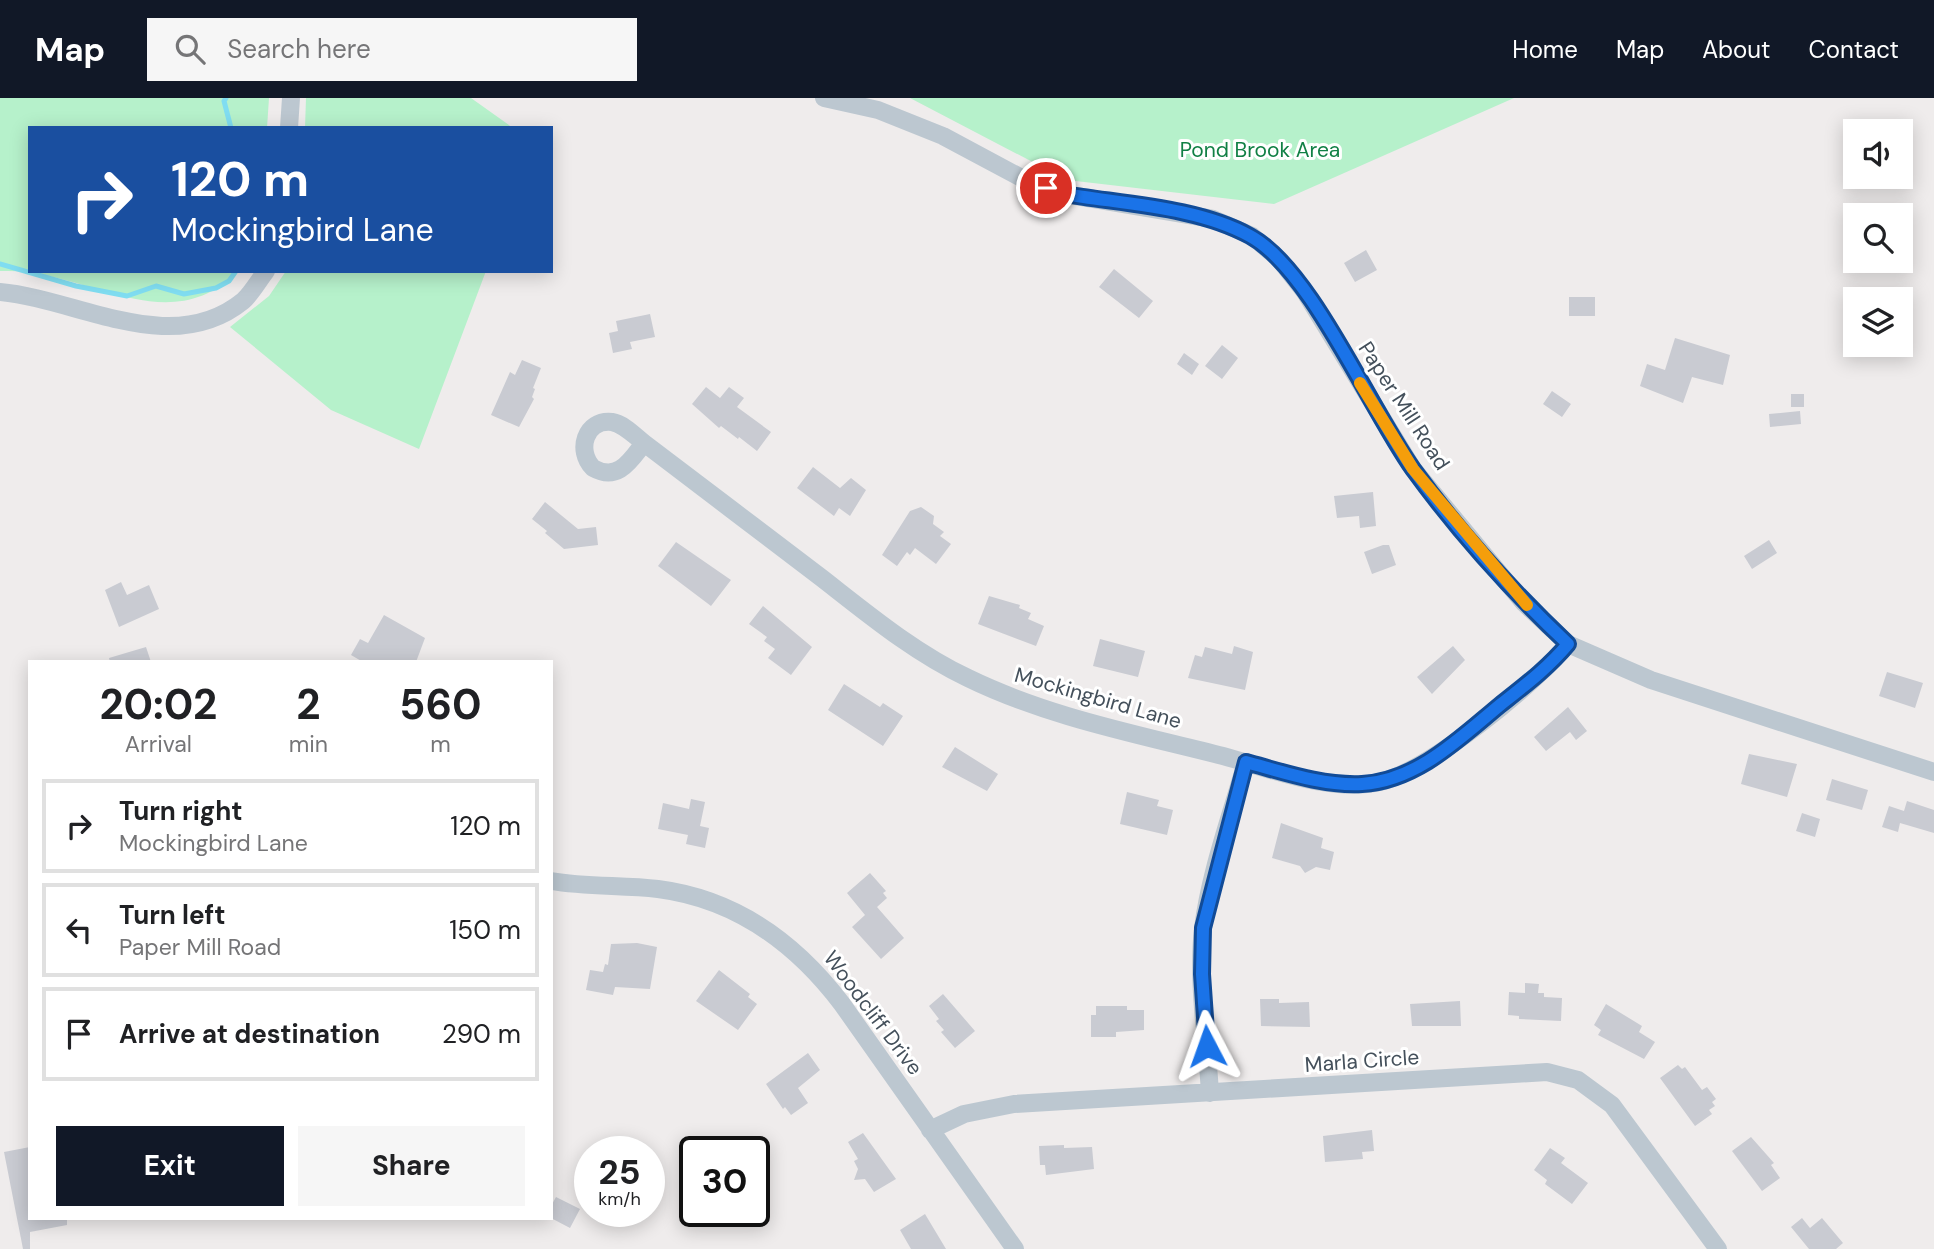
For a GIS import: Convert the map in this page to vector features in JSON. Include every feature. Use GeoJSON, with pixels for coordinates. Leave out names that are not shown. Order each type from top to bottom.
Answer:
{"type":"FeatureCollection","features":[{"type":"Feature","properties":{"kind":"street"},"geometry":{"type":"LineString","coordinates":[[289,126],[291,98]]}},
{"type":"Feature","properties":{"kind":"street","name":"Paper Mill Road"},"geometry":{"type":"LineString","coordinates":[[824,98],[878,110],[930,131],[1029,183],[1064,194],[1213,219],[1252,236],[1279,259],[1305,292],[1413,469],[1524,603],[1568,644],[1651,680],[1934,772]]}},
{"type":"Feature","properties":{"kind":"street"},"geometry":{"type":"LineString","coordinates":[[0,292],[26,295],[153,328],[200,323],[243,301],[264,273]]}},
{"type":"Feature","properties":{"kind":"street","name":"Mockingbird Lane"},"geometry":{"type":"LineString","coordinates":[[644,443],[882,624],[955,672],[1053,712],[1335,783],[1365,784],[1395,777],[1446,748],[1544,670],[1568,644]]}},
{"type":"Feature","properties":{"kind":"street"},"geometry":{"type":"LineString","coordinates":[[1210,1093],[1202,974],[1203,928],[1246,762]]}},
{"type":"Feature","properties":{"kind":"street","name":"Woodcliff Drive"},"geometry":{"type":"LineString","coordinates":[[553,881],[686,894],[716,902],[769,930],[800,955],[828,986],[1015,1249]]}},
{"type":"Feature","properties":{"kind":"street","name":"Marla Circle"},"geometry":{"type":"LineString","coordinates":[[930,1130],[964,1114],[993,1106],[1530,1072],[1564,1075],[1590,1086],[1612,1105],[1718,1249]]}},
{"type":"Feature","properties":{"kind":"green space"},"geometry":{"type":"Polygon","coordinates":[[[0,98],[269,98],[267,126],[28,126],[28,272],[0,271],[0,98]]]}},
{"type":"Feature","properties":{"kind":"green space"},"geometry":{"type":"Polygon","coordinates":[[[306,98],[471,98],[510,126],[305,126],[306,98]]]}},
{"type":"Feature","properties":{"kind":"green space","name":"Pond Brook Area"},"geometry":{"type":"Polygon","coordinates":[[[910,98],[1514,98],[1274,204],[1067,180],[910,98]]]}},
{"type":"Feature","properties":{"kind":"green space"},"geometry":{"type":"Polygon","coordinates":[[[33,273],[235,273],[214,290],[190,299],[165,302],[139,300],[33,273]]]}},
{"type":"Feature","properties":{"kind":"green space"},"geometry":{"type":"Polygon","coordinates":[[[285,273],[485,273],[419,449],[331,410],[230,327],[269,296],[285,273]]]}},
{"type":"Feature","properties":{"kind":"building"},"geometry":{"type":"Polygon","coordinates":[[[1366,250],[1377,270],[1355,282],[1344,263],[1366,250]]]}},
{"type":"Feature","properties":{"kind":"building"},"geometry":{"type":"Polygon","coordinates":[[[1114,269],[1153,301],[1139,318],[1099,287],[1114,269]]]}},
{"type":"Feature","properties":{"kind":"building"},"geometry":{"type":"Polygon","coordinates":[[[1569,297],[1595,297],[1595,316],[1569,316],[1569,297]]]}},
{"type":"Feature","properties":{"kind":"building"},"geometry":{"type":"Polygon","coordinates":[[[650,314],[655,337],[630,342],[632,349],[613,353],[609,333],[618,331],[616,321],[650,314]]]}},
{"type":"Feature","properties":{"kind":"building"},"geometry":{"type":"Polygon","coordinates":[[[1675,338],[1730,355],[1723,385],[1692,377],[1683,403],[1640,386],[1647,364],[1665,370],[1675,338]]]}},
{"type":"Feature","properties":{"kind":"building"},"geometry":{"type":"Polygon","coordinates":[[[1222,345],[1238,358],[1222,379],[1205,366],[1222,345]]]}},
{"type":"Feature","properties":{"kind":"building"},"geometry":{"type":"Polygon","coordinates":[[[1184,353],[1199,364],[1192,375],[1177,364],[1184,353]]]}},
{"type":"Feature","properties":{"kind":"building"},"geometry":{"type":"Polygon","coordinates":[[[522,360],[541,368],[533,388],[534,399],[519,427],[491,415],[510,372],[515,375],[522,360]]]}},
{"type":"Feature","properties":{"kind":"building"},"geometry":{"type":"Polygon","coordinates":[[[706,387],[720,398],[729,387],[744,398],[737,407],[771,432],[757,451],[721,426],[719,428],[692,404],[706,387]]]}},
{"type":"Feature","properties":{"kind":"building"},"geometry":{"type":"Polygon","coordinates":[[[1552,391],[1571,404],[1562,417],[1543,404],[1552,391]]]}},
{"type":"Feature","properties":{"kind":"building"},"geometry":{"type":"Polygon","coordinates":[[[1791,394],[1804,394],[1804,407],[1791,407],[1791,394]]]}},
{"type":"Feature","properties":{"kind":"building"},"geometry":{"type":"Polygon","coordinates":[[[1800,411],[1801,424],[1770,427],[1769,414],[1800,411]]]}},
{"type":"Feature","properties":{"kind":"building"},"geometry":{"type":"Polygon","coordinates":[[[813,467],[840,488],[851,478],[866,490],[850,516],[839,508],[834,516],[797,488],[813,467]]]}},
{"type":"Feature","properties":{"kind":"building"},"geometry":{"type":"Polygon","coordinates":[[[1373,492],[1376,526],[1360,528],[1359,516],[1337,518],[1334,496],[1373,492]]]}},
{"type":"Feature","properties":{"kind":"building"},"geometry":{"type":"Polygon","coordinates":[[[545,502],[578,529],[596,527],[598,545],[564,549],[532,519],[545,502]]]}},
{"type":"Feature","properties":{"kind":"building"},"geometry":{"type":"Polygon","coordinates":[[[921,507],[934,516],[933,524],[944,532],[940,536],[951,544],[936,564],[915,548],[910,555],[907,552],[897,566],[882,555],[910,511],[921,507]]]}},
{"type":"Feature","properties":{"kind":"building"},"geometry":{"type":"Polygon","coordinates":[[[1769,540],[1777,553],[1752,569],[1744,556],[1769,540]]]}},
{"type":"Feature","properties":{"kind":"building"},"geometry":{"type":"Polygon","coordinates":[[[676,542],[731,580],[711,606],[658,566],[676,542]]]}},
{"type":"Feature","properties":{"kind":"building"},"geometry":{"type":"Polygon","coordinates":[[[1389,545],[1396,565],[1372,574],[1364,552],[1389,545]]]}},
{"type":"Feature","properties":{"kind":"building"},"geometry":{"type":"Polygon","coordinates":[[[121,582],[127,595],[149,585],[159,609],[119,627],[105,590],[121,582]]]}},
{"type":"Feature","properties":{"kind":"building"},"geometry":{"type":"Polygon","coordinates":[[[989,596],[1020,605],[1019,608],[1031,613],[1028,619],[1044,626],[1036,646],[978,624],[989,596]]]}},
{"type":"Feature","properties":{"kind":"building"},"geometry":{"type":"Polygon","coordinates":[[[763,606],[812,647],[791,675],[768,658],[775,649],[764,641],[767,637],[749,624],[763,606]]]}},
{"type":"Feature","properties":{"kind":"building"},"geometry":{"type":"Polygon","coordinates":[[[384,615],[425,638],[417,660],[360,660],[351,655],[360,639],[368,643],[384,615]]]}},
{"type":"Feature","properties":{"kind":"building"},"geometry":{"type":"Polygon","coordinates":[[[1100,639],[1145,651],[1138,677],[1093,666],[1100,639]]]}},
{"type":"Feature","properties":{"kind":"building"},"geometry":{"type":"Polygon","coordinates":[[[1234,646],[1253,652],[1245,690],[1188,678],[1195,655],[1202,657],[1205,647],[1232,654],[1234,646]]]}},
{"type":"Feature","properties":{"kind":"building"},"geometry":{"type":"Polygon","coordinates":[[[1453,646],[1465,660],[1432,694],[1417,677],[1453,646]]]}},
{"type":"Feature","properties":{"kind":"building"},"geometry":{"type":"Polygon","coordinates":[[[146,647],[150,660],[110,660],[146,647]]]}},
{"type":"Feature","properties":{"kind":"building"},"geometry":{"type":"Polygon","coordinates":[[[1887,672],[1923,683],[1915,708],[1879,696],[1887,672]]]}},
{"type":"Feature","properties":{"kind":"building"},"geometry":{"type":"Polygon","coordinates":[[[844,684],[880,707],[883,703],[903,716],[883,746],[828,710],[844,684]]]}},
{"type":"Feature","properties":{"kind":"building"},"geometry":{"type":"Polygon","coordinates":[[[1568,707],[1587,731],[1576,740],[1570,732],[1546,751],[1534,737],[1568,707]]]}},
{"type":"Feature","properties":{"kind":"building"},"geometry":{"type":"Polygon","coordinates":[[[955,747],[998,774],[987,791],[942,767],[955,747]]]}},
{"type":"Feature","properties":{"kind":"building"},"geometry":{"type":"Polygon","coordinates":[[[1749,754],[1797,764],[1787,797],[1741,784],[1749,754]]]}},
{"type":"Feature","properties":{"kind":"building"},"geometry":{"type":"Polygon","coordinates":[[[1832,779],[1868,790],[1862,810],[1826,800],[1832,779]]]}},
{"type":"Feature","properties":{"kind":"building"},"geometry":{"type":"Polygon","coordinates":[[[1127,792],[1159,800],[1157,806],[1173,810],[1167,835],[1120,824],[1127,792]]]}},
{"type":"Feature","properties":{"kind":"building"},"geometry":{"type":"Polygon","coordinates":[[[691,799],[705,802],[700,826],[709,828],[705,848],[686,844],[688,835],[658,829],[663,803],[689,809],[691,799]]]}},
{"type":"Feature","properties":{"kind":"building"},"geometry":{"type":"Polygon","coordinates":[[[1907,801],[1934,810],[1934,833],[1900,823],[1898,832],[1882,827],[1889,806],[1904,811],[1907,801]]]}},
{"type":"Feature","properties":{"kind":"building"},"geometry":{"type":"Polygon","coordinates":[[[1802,813],[1820,819],[1815,837],[1796,831],[1802,813]]]}},
{"type":"Feature","properties":{"kind":"building"},"geometry":{"type":"Polygon","coordinates":[[[1281,823],[1323,838],[1321,848],[1334,852],[1330,870],[1316,867],[1305,873],[1300,866],[1272,858],[1281,823]]]}},
{"type":"Feature","properties":{"kind":"building"},"geometry":{"type":"Polygon","coordinates":[[[870,873],[886,891],[883,893],[887,898],[877,907],[904,938],[881,959],[852,927],[865,915],[847,893],[870,873]]]}},
{"type":"Feature","properties":{"kind":"building"},"geometry":{"type":"Polygon","coordinates":[[[637,943],[657,947],[650,989],[615,987],[613,995],[586,990],[590,970],[603,972],[605,964],[608,965],[611,944],[637,943]]]}},
{"type":"Feature","properties":{"kind":"building"},"geometry":{"type":"Polygon","coordinates":[[[719,970],[750,994],[748,997],[757,1004],[738,1030],[696,1001],[719,970]]]}},
{"type":"Feature","properties":{"kind":"building"},"geometry":{"type":"Polygon","coordinates":[[[1525,983],[1539,984],[1538,993],[1544,993],[1544,997],[1562,998],[1561,1021],[1519,1019],[1519,1016],[1508,1015],[1509,992],[1525,993],[1525,983]]]}},
{"type":"Feature","properties":{"kind":"building"},"geometry":{"type":"Polygon","coordinates":[[[943,994],[975,1031],[955,1048],[941,1032],[944,1030],[936,1021],[939,1019],[929,1006],[943,994]]]}},
{"type":"Feature","properties":{"kind":"building"},"geometry":{"type":"Polygon","coordinates":[[[1260,999],[1279,999],[1279,1003],[1309,1002],[1310,1027],[1261,1026],[1260,999]]]}},
{"type":"Feature","properties":{"kind":"building"},"geometry":{"type":"Polygon","coordinates":[[[1460,1001],[1461,1026],[1412,1026],[1410,1004],[1460,1001]]]}},
{"type":"Feature","properties":{"kind":"building"},"geometry":{"type":"Polygon","coordinates":[[[1606,1004],[1642,1026],[1639,1032],[1655,1042],[1644,1059],[1598,1035],[1601,1030],[1594,1025],[1606,1004]]]}},
{"type":"Feature","properties":{"kind":"building"},"geometry":{"type":"Polygon","coordinates":[[[1096,1006],[1127,1006],[1127,1010],[1144,1010],[1144,1030],[1116,1032],[1116,1037],[1091,1037],[1091,1015],[1096,1015],[1096,1006]]]}},
{"type":"Feature","properties":{"kind":"building"},"geometry":{"type":"Polygon","coordinates":[[[808,1053],[820,1070],[798,1088],[808,1103],[791,1115],[785,1107],[783,1109],[766,1084],[808,1053]]]}},
{"type":"Feature","properties":{"kind":"building"},"geometry":{"type":"Polygon","coordinates":[[[1678,1065],[1682,1069],[1685,1067],[1702,1090],[1707,1087],[1716,1099],[1712,1102],[1715,1106],[1709,1110],[1712,1114],[1695,1126],[1660,1078],[1678,1065]]]}},
{"type":"Feature","properties":{"kind":"building"},"geometry":{"type":"Polygon","coordinates":[[[1372,1130],[1374,1151],[1362,1152],[1363,1159],[1325,1162],[1323,1136],[1372,1130]]]}},
{"type":"Feature","properties":{"kind":"building"},"geometry":{"type":"Polygon","coordinates":[[[863,1133],[896,1179],[874,1192],[865,1179],[854,1180],[858,1169],[854,1161],[858,1159],[848,1142],[863,1133]]]}},
{"type":"Feature","properties":{"kind":"building"},"geometry":{"type":"Polygon","coordinates":[[[1751,1137],[1774,1163],[1771,1165],[1780,1178],[1762,1191],[1732,1151],[1751,1137]]]}},
{"type":"Feature","properties":{"kind":"building"},"geometry":{"type":"Polygon","coordinates":[[[1064,1145],[1064,1148],[1092,1147],[1094,1169],[1046,1175],[1045,1165],[1040,1165],[1039,1146],[1064,1145]]]}},
{"type":"Feature","properties":{"kind":"building"},"geometry":{"type":"Polygon","coordinates":[[[28,1147],[28,1220],[67,1220],[67,1225],[30,1232],[30,1249],[23,1249],[4,1152],[28,1147]]]}},
{"type":"Feature","properties":{"kind":"building"},"geometry":{"type":"Polygon","coordinates":[[[1550,1148],[1565,1158],[1561,1163],[1588,1183],[1572,1204],[1545,1184],[1547,1180],[1534,1170],[1550,1148]]]}},
{"type":"Feature","properties":{"kind":"building"},"geometry":{"type":"Polygon","coordinates":[[[556,1197],[574,1206],[574,1220],[570,1228],[553,1219],[553,1202],[556,1197]]]}},
{"type":"Feature","properties":{"kind":"building"},"geometry":{"type":"Polygon","coordinates":[[[925,1214],[946,1249],[911,1249],[900,1230],[925,1214]]]}},
{"type":"Feature","properties":{"kind":"building"},"geometry":{"type":"Polygon","coordinates":[[[1802,1218],[1810,1228],[1822,1218],[1843,1243],[1836,1249],[1809,1249],[1791,1227],[1802,1218]]]}},
{"type":"Feature","properties":{"kind":"waterway"},"geometry":{"type":"LineString","coordinates":[[226,98],[224,101],[230,126]]}},
{"type":"Feature","properties":{"kind":"waterway"},"geometry":{"type":"LineString","coordinates":[[0,264],[28,272]]}},
{"type":"Feature","properties":{"kind":"waterway"},"geometry":{"type":"LineString","coordinates":[[31,273],[76,286],[127,296],[156,286],[184,294],[216,288],[229,281],[235,273]]}},
{"type":"Feature","properties":{"kind":"slow traffic"},"geometry":{"type":"LineString","coordinates":[[1360,383],[1413,469],[1527,605]]}},
{"type":"Feature","properties":{"kind":"route"},"geometry":{"type":"LineString","coordinates":[[1046,188],[1064,194],[1213,219],[1252,236],[1279,259],[1305,292],[1413,469],[1524,603],[1568,644],[1544,670],[1446,748],[1423,764],[1395,777],[1380,782],[1350,785],[1246,762],[1211,888],[1203,928],[1202,974],[1207,1046]]}}]}
